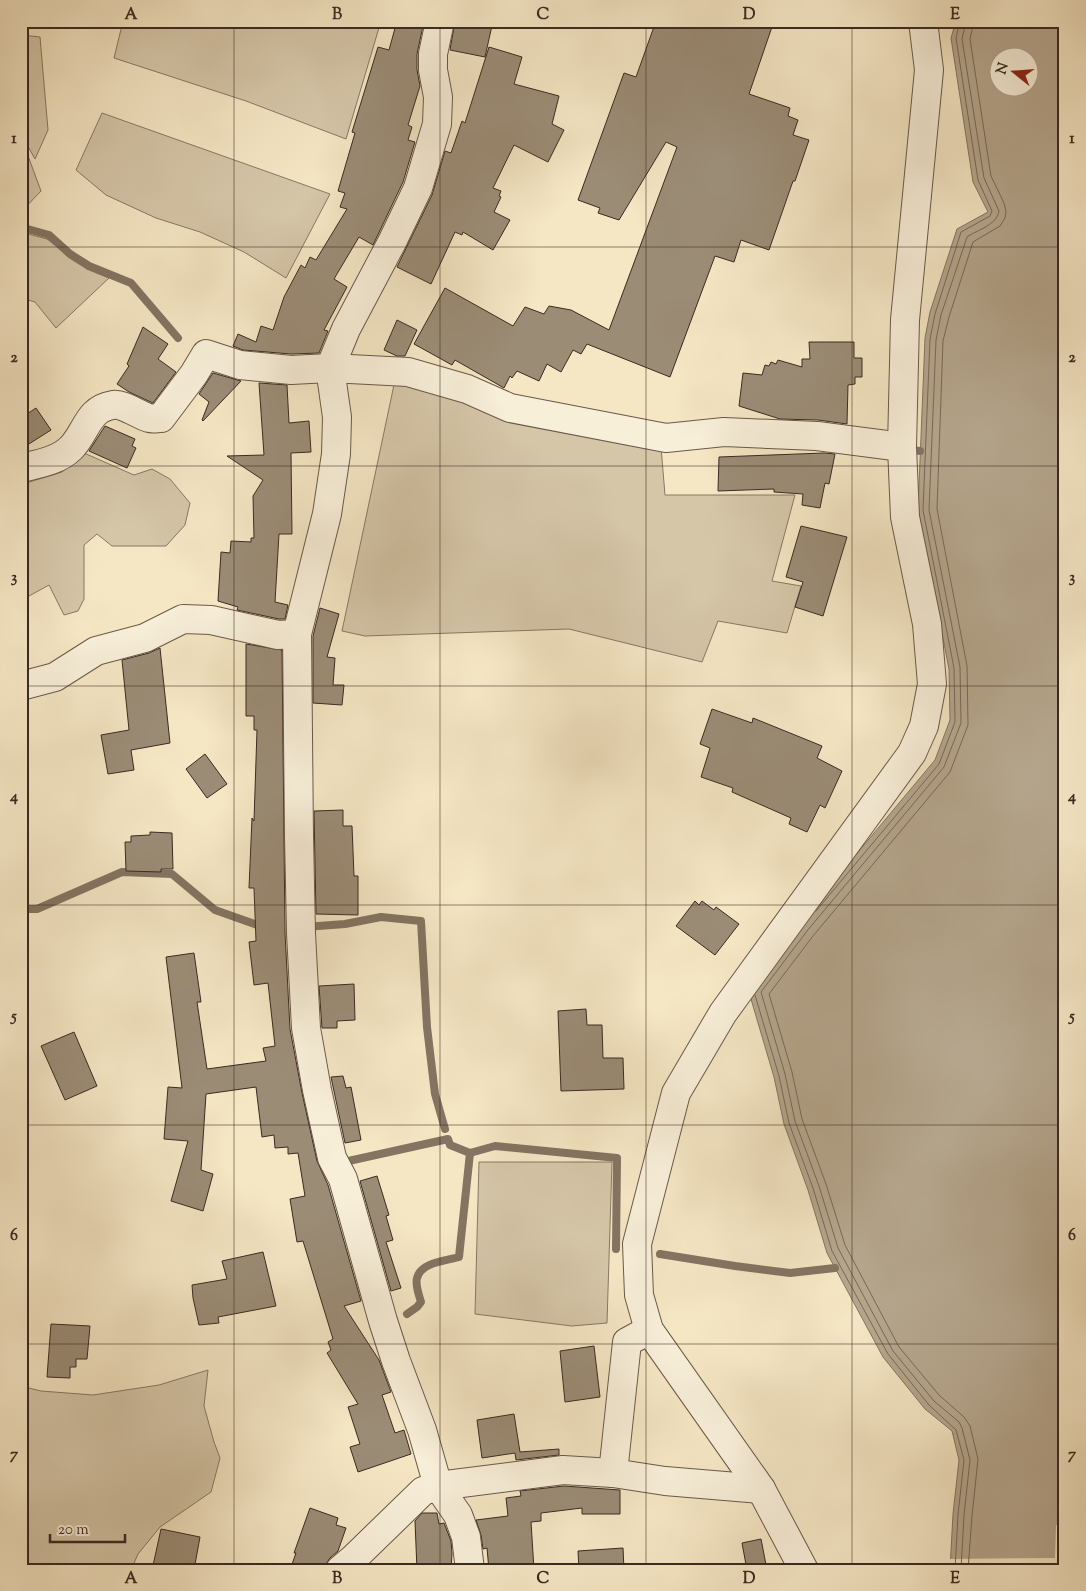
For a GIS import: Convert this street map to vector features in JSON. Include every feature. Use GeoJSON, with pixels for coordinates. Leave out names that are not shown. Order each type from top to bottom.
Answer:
{"type":"FeatureCollection","features":[{"type":"Feature","properties":{"kind":"street"},"geometry":{"type":"LineString","coordinates":[[440,21],[433,54],[433,70],[438,97],[437,124],[418,188],[346,329],[330,368],[336,417],[336,454],[327,514],[297,634],[299,836],[301,933],[306,1028],[332,1158],[343,1179],[383,1321],[422,1430],[438,1486],[458,1515],[466,1537],[470,1570]]}},
{"type":"Feature","properties":{"kind":"street"},"geometry":{"type":"LineString","coordinates":[[804,1570],[761,1489],[649,1330],[639,1295],[637,1244],[676,1094],[723,1013],[912,753],[924,726],[932,675],[927,624],[905,518],[902,446],[905,320],[929,70],[922,21]]}},
{"type":"Feature","properties":{"kind":"street"},"geometry":{"type":"LineString","coordinates":[[21,468],[49,462],[70,449],[81,435],[88,420],[100,409],[115,404],[150,418],[161,418],[194,374],[206,354],[240,365],[291,370],[330,368],[408,372],[467,389],[510,408],[666,438],[724,432],[817,436],[902,446]]}},
{"type":"Feature","properties":{"kind":"street"},"geometry":{"type":"LineString","coordinates":[[21,686],[55,677],[96,652],[145,638],[183,619],[210,620],[278,635],[297,634]]}},
{"type":"Feature","properties":{"kind":"street"},"geometry":{"type":"LineString","coordinates":[[613,1473],[626,1342],[649,1330]]}},
{"type":"Feature","properties":{"kind":"street"},"geometry":{"type":"LineString","coordinates":[[340,1570],[423,1491],[438,1486],[563,1470],[613,1473],[666,1481],[761,1489]]}},
{"type":"Feature","properties":{"kind":"shaded area"},"geometry":{"type":"Polygon","coordinates":[[[123,21],[381,21],[346,139],[246,101],[114,58],[123,21]]]}},
{"type":"Feature","properties":{"kind":"shaded area"},"geometry":{"type":"Polygon","coordinates":[[[21,35],[40,37],[48,130],[35,159],[26,143],[21,142],[21,35]]]}},
{"type":"Feature","properties":{"kind":"shaded area"},"geometry":{"type":"Polygon","coordinates":[[[102,113],[330,194],[286,278],[244,252],[200,232],[156,218],[106,195],[76,170],[102,113]]]}},
{"type":"Feature","properties":{"kind":"shaded area"},"geometry":{"type":"Polygon","coordinates":[[[21,145],[24,145],[41,191],[21,212],[21,145]]]}},
{"type":"Feature","properties":{"kind":"shaded area"},"geometry":{"type":"Polygon","coordinates":[[[21,232],[47,239],[87,269],[109,278],[56,328],[35,302],[21,298],[21,232]]]}},
{"type":"Feature","properties":{"kind":"shaded area"},"geometry":{"type":"Polygon","coordinates":[[[395,380],[661,447],[665,495],[795,495],[772,581],[801,586],[787,633],[718,621],[702,662],[569,629],[365,636],[342,631],[395,380]]]}},
{"type":"Feature","properties":{"kind":"shaded area"},"geometry":{"type":"Polygon","coordinates":[[[84,453],[134,475],[152,469],[170,479],[190,503],[185,525],[166,546],[112,546],[97,534],[84,545],[84,599],[78,611],[64,615],[49,585],[29,596],[21,597],[21,483],[62,472],[84,453]]]}},
{"type":"Feature","properties":{"kind":"shaded area"},"geometry":{"type":"Polygon","coordinates":[[[479,1162],[612,1162],[607,1323],[572,1326],[475,1314],[479,1162]]]}},
{"type":"Feature","properties":{"kind":"shaded area"},"geometry":{"type":"Polygon","coordinates":[[[208,1370],[204,1406],[220,1458],[211,1492],[160,1527],[138,1554],[131,1570],[21,1570],[21,1386],[41,1391],[93,1395],[159,1385],[208,1370]]]}},
{"type":"Feature","properties":{"kind":"water"},"geometry":{"type":"Polygon","coordinates":[[[956,21],[1065,21],[1065,1570],[950,1570],[953,1514],[959,1460],[952,1431],[925,1409],[883,1357],[827,1253],[808,1190],[784,1124],[774,1077],[748,989],[798,924],[935,760],[950,720],[949,669],[918,510],[925,338],[930,312],[957,229],[988,212],[973,182],[951,38],[956,21]]]}},
{"type":"Feature","properties":{"kind":"pier"},"geometry":{"type":"Polygon","coordinates":[[[1056,1525],[1065,1526],[1065,1570],[1055,1570],[1054,1563],[950,1564],[950,1559],[1055,1558],[1056,1525]]]}},
{"type":"Feature","properties":{"kind":"building"},"geometry":{"type":"Polygon","coordinates":[[[397,21],[424,21],[417,54],[420,86],[408,125],[412,127],[408,140],[415,142],[403,182],[373,245],[359,237],[334,279],[347,287],[324,330],[328,331],[319,353],[291,354],[243,350],[233,346],[238,334],[256,342],[261,326],[273,330],[284,297],[301,265],[305,268],[310,257],[316,260],[347,209],[340,207],[345,193],[338,191],[355,133],[352,132],[378,47],[389,50],[397,21]]]}},
{"type":"Feature","properties":{"kind":"building"},"geometry":{"type":"Polygon","coordinates":[[[455,21],[493,21],[485,57],[450,50],[455,21]]]}},
{"type":"Feature","properties":{"kind":"building"},"geometry":{"type":"Polygon","coordinates":[[[656,21],[774,21],[749,94],[790,108],[788,116],[798,120],[793,135],[809,140],[769,250],[741,240],[734,262],[715,256],[670,377],[587,344],[581,354],[573,350],[561,372],[547,364],[539,381],[517,371],[512,378],[510,376],[504,388],[455,360],[452,365],[414,344],[445,288],[513,326],[525,307],[544,314],[549,306],[571,310],[609,330],[677,147],[666,142],[619,220],[598,213],[600,208],[578,200],[624,73],[636,77],[656,21]]]}},
{"type":"Feature","properties":{"kind":"building"},"geometry":{"type":"Polygon","coordinates":[[[489,47],[522,57],[514,84],[559,96],[552,124],[564,130],[548,162],[514,145],[493,188],[501,191],[499,196],[501,197],[494,212],[510,220],[493,250],[463,232],[462,235],[455,232],[431,284],[397,267],[432,195],[445,151],[451,153],[462,121],[465,123],[489,47]]]}},
{"type":"Feature","properties":{"kind":"building"},"geometry":{"type":"Polygon","coordinates":[[[397,320],[417,330],[405,356],[397,356],[384,350],[397,320]]]}},
{"type":"Feature","properties":{"kind":"building"},"geometry":{"type":"Polygon","coordinates":[[[143,327],[168,344],[158,359],[176,372],[153,403],[117,384],[129,366],[127,364],[143,327]]]}},
{"type":"Feature","properties":{"kind":"building"},"geometry":{"type":"Polygon","coordinates":[[[809,342],[854,342],[854,358],[862,358],[862,377],[855,377],[855,384],[848,385],[847,424],[818,420],[780,419],[739,406],[743,373],[762,375],[765,365],[769,366],[771,362],[776,364],[778,360],[802,367],[802,359],[810,359],[809,342]]]}},
{"type":"Feature","properties":{"kind":"building"},"geometry":{"type":"Polygon","coordinates":[[[213,373],[241,381],[203,421],[209,402],[199,394],[213,373]]]}},
{"type":"Feature","properties":{"kind":"building"},"geometry":{"type":"Polygon","coordinates":[[[259,383],[287,385],[289,423],[309,421],[311,452],[291,453],[292,534],[279,534],[275,602],[288,605],[285,619],[237,610],[238,607],[218,601],[221,552],[230,553],[231,541],[251,542],[251,538],[254,538],[253,496],[263,480],[227,456],[264,455],[259,383]]]}},
{"type":"Feature","properties":{"kind":"building"},"geometry":{"type":"Polygon","coordinates":[[[36,408],[51,430],[21,449],[21,418],[36,408]]]}},
{"type":"Feature","properties":{"kind":"building"},"geometry":{"type":"Polygon","coordinates":[[[105,426],[135,439],[132,446],[136,448],[127,468],[89,451],[105,426]]]}},
{"type":"Feature","properties":{"kind":"building"},"geometry":{"type":"Polygon","coordinates":[[[835,454],[829,484],[825,483],[820,508],[802,505],[803,494],[774,492],[774,489],[718,491],[719,457],[835,454]]]}},
{"type":"Feature","properties":{"kind":"building"},"geometry":{"type":"Polygon","coordinates":[[[801,526],[847,537],[823,616],[795,607],[803,582],[786,577],[801,526]]]}},
{"type":"Feature","properties":{"kind":"building"},"geometry":{"type":"Polygon","coordinates":[[[320,608],[339,614],[327,657],[335,658],[333,685],[344,685],[342,705],[313,703],[313,636],[320,608]]]}},
{"type":"Feature","properties":{"kind":"building"},"geometry":{"type":"Polygon","coordinates":[[[246,644],[282,650],[285,933],[290,1029],[317,1161],[328,1185],[361,1301],[344,1306],[379,1360],[391,1392],[382,1395],[395,1433],[404,1430],[411,1454],[358,1472],[350,1447],[360,1444],[348,1407],[358,1404],[327,1353],[331,1350],[328,1342],[333,1339],[303,1241],[297,1242],[290,1199],[305,1196],[298,1153],[288,1154],[288,1147],[275,1148],[274,1135],[262,1137],[256,1087],[206,1094],[201,1170],[213,1174],[203,1211],[171,1201],[188,1141],[164,1139],[168,1087],[182,1088],[166,957],[194,953],[201,1002],[197,1002],[207,1069],[266,1061],[263,1048],[275,1046],[268,983],[254,985],[249,942],[256,941],[254,888],[249,888],[252,818],[254,821],[257,730],[254,730],[254,716],[246,716],[246,644]]]}},
{"type":"Feature","properties":{"kind":"building"},"geometry":{"type":"Polygon","coordinates":[[[160,648],[170,743],[131,750],[134,770],[108,774],[101,735],[129,730],[122,660],[160,648]]]}},
{"type":"Feature","properties":{"kind":"building"},"geometry":{"type":"Polygon","coordinates":[[[712,709],[752,723],[753,718],[822,746],[817,758],[842,771],[825,808],[820,805],[807,832],[789,824],[791,818],[732,792],[733,788],[701,777],[710,748],[700,744],[712,709]]]}},
{"type":"Feature","properties":{"kind":"building"},"geometry":{"type":"Polygon","coordinates":[[[205,754],[227,784],[207,798],[186,769],[205,754]]]}},
{"type":"Feature","properties":{"kind":"building"},"geometry":{"type":"Polygon","coordinates":[[[343,810],[343,826],[352,826],[354,876],[358,876],[358,915],[316,914],[314,811],[343,810]]]}},
{"type":"Feature","properties":{"kind":"building"},"geometry":{"type":"Polygon","coordinates":[[[150,832],[172,833],[173,869],[161,869],[161,872],[126,871],[125,842],[131,842],[131,836],[150,835],[150,832]]]}},
{"type":"Feature","properties":{"kind":"building"},"geometry":{"type":"Polygon","coordinates":[[[695,901],[699,905],[702,901],[714,910],[716,907],[739,924],[715,955],[676,926],[695,901]]]}},
{"type":"Feature","properties":{"kind":"building"},"geometry":{"type":"Polygon","coordinates":[[[354,984],[355,1020],[337,1021],[337,1028],[322,1028],[319,986],[354,984]]]}},
{"type":"Feature","properties":{"kind":"building"},"geometry":{"type":"Polygon","coordinates":[[[586,1009],[587,1025],[602,1025],[603,1058],[623,1058],[624,1089],[561,1091],[558,1011],[586,1009]]]}},
{"type":"Feature","properties":{"kind":"building"},"geometry":{"type":"Polygon","coordinates":[[[74,1032],[97,1086],[65,1100],[41,1046],[74,1032]]]}},
{"type":"Feature","properties":{"kind":"building"},"geometry":{"type":"Polygon","coordinates":[[[343,1076],[346,1088],[351,1087],[361,1140],[345,1143],[331,1077],[343,1076]]]}},
{"type":"Feature","properties":{"kind":"building"},"geometry":{"type":"Polygon","coordinates":[[[377,1176],[389,1215],[386,1216],[393,1240],[386,1242],[401,1288],[391,1291],[360,1181],[377,1176]]]}},
{"type":"Feature","properties":{"kind":"building"},"geometry":{"type":"Polygon","coordinates":[[[263,1252],[276,1306],[218,1317],[219,1323],[199,1325],[192,1285],[227,1279],[222,1261],[263,1252]]]}},
{"type":"Feature","properties":{"kind":"building"},"geometry":{"type":"Polygon","coordinates":[[[51,1324],[90,1326],[87,1359],[76,1359],[76,1367],[70,1367],[70,1378],[47,1377],[51,1324]]]}},
{"type":"Feature","properties":{"kind":"building"},"geometry":{"type":"Polygon","coordinates":[[[594,1346],[600,1397],[565,1402],[560,1351],[594,1346]]]}},
{"type":"Feature","properties":{"kind":"building"},"geometry":{"type":"Polygon","coordinates":[[[514,1414],[520,1452],[559,1449],[559,1455],[516,1460],[515,1453],[482,1458],[477,1420],[514,1414]]]}},
{"type":"Feature","properties":{"kind":"building"},"geometry":{"type":"Polygon","coordinates":[[[564,1486],[620,1490],[620,1514],[582,1514],[582,1508],[541,1513],[541,1521],[531,1522],[534,1570],[489,1570],[487,1548],[483,1549],[476,1520],[508,1516],[506,1498],[521,1496],[520,1491],[564,1486]]]}},
{"type":"Feature","properties":{"kind":"building"},"geometry":{"type":"Polygon","coordinates":[[[310,1508],[338,1518],[336,1525],[346,1528],[338,1551],[330,1558],[325,1570],[290,1570],[296,1553],[294,1553],[310,1508]]]}},
{"type":"Feature","properties":{"kind":"building"},"geometry":{"type":"Polygon","coordinates":[[[422,1513],[437,1513],[439,1524],[444,1523],[451,1541],[451,1570],[417,1570],[415,1521],[422,1513]]]}},
{"type":"Feature","properties":{"kind":"building"},"geometry":{"type":"Polygon","coordinates":[[[161,1529],[200,1537],[194,1570],[152,1570],[161,1529]]]}},
{"type":"Feature","properties":{"kind":"building"},"geometry":{"type":"Polygon","coordinates":[[[761,1539],[767,1570],[747,1570],[742,1543],[761,1539]]]}},
{"type":"Feature","properties":{"kind":"building"},"geometry":{"type":"Polygon","coordinates":[[[623,1548],[624,1570],[579,1570],[578,1551],[623,1548]]]}},
{"type":"Feature","properties":{"kind":"waterway"},"geometry":{"type":"LineString","coordinates":[[24,228],[49,235],[70,254],[89,266],[131,283],[178,338]]}},
{"type":"Feature","properties":{"kind":"waterway"},"geometry":{"type":"LineString","coordinates":[[912,450],[920,451]]}},
{"type":"Feature","properties":{"kind":"waterway"},"geometry":{"type":"LineString","coordinates":[[21,909],[37,909],[122,872],[172,874],[215,910],[263,927]]}},
{"type":"Feature","properties":{"kind":"waterway"},"geometry":{"type":"LineString","coordinates":[[305,927],[345,924],[381,917],[421,921],[427,1027],[435,1094],[445,1129]]}},
{"type":"Feature","properties":{"kind":"waterway"},"geometry":{"type":"LineString","coordinates":[[344,1162],[448,1139],[450,1145],[470,1153],[495,1146],[617,1158],[616,1249]]}},
{"type":"Feature","properties":{"kind":"waterway"},"geometry":{"type":"LineString","coordinates":[[407,1314],[421,1302],[417,1290],[419,1273],[429,1265],[459,1257],[470,1153]]}},
{"type":"Feature","properties":{"kind":"waterway"},"geometry":{"type":"LineString","coordinates":[[660,1254],[790,1273],[835,1268]]}}]}
